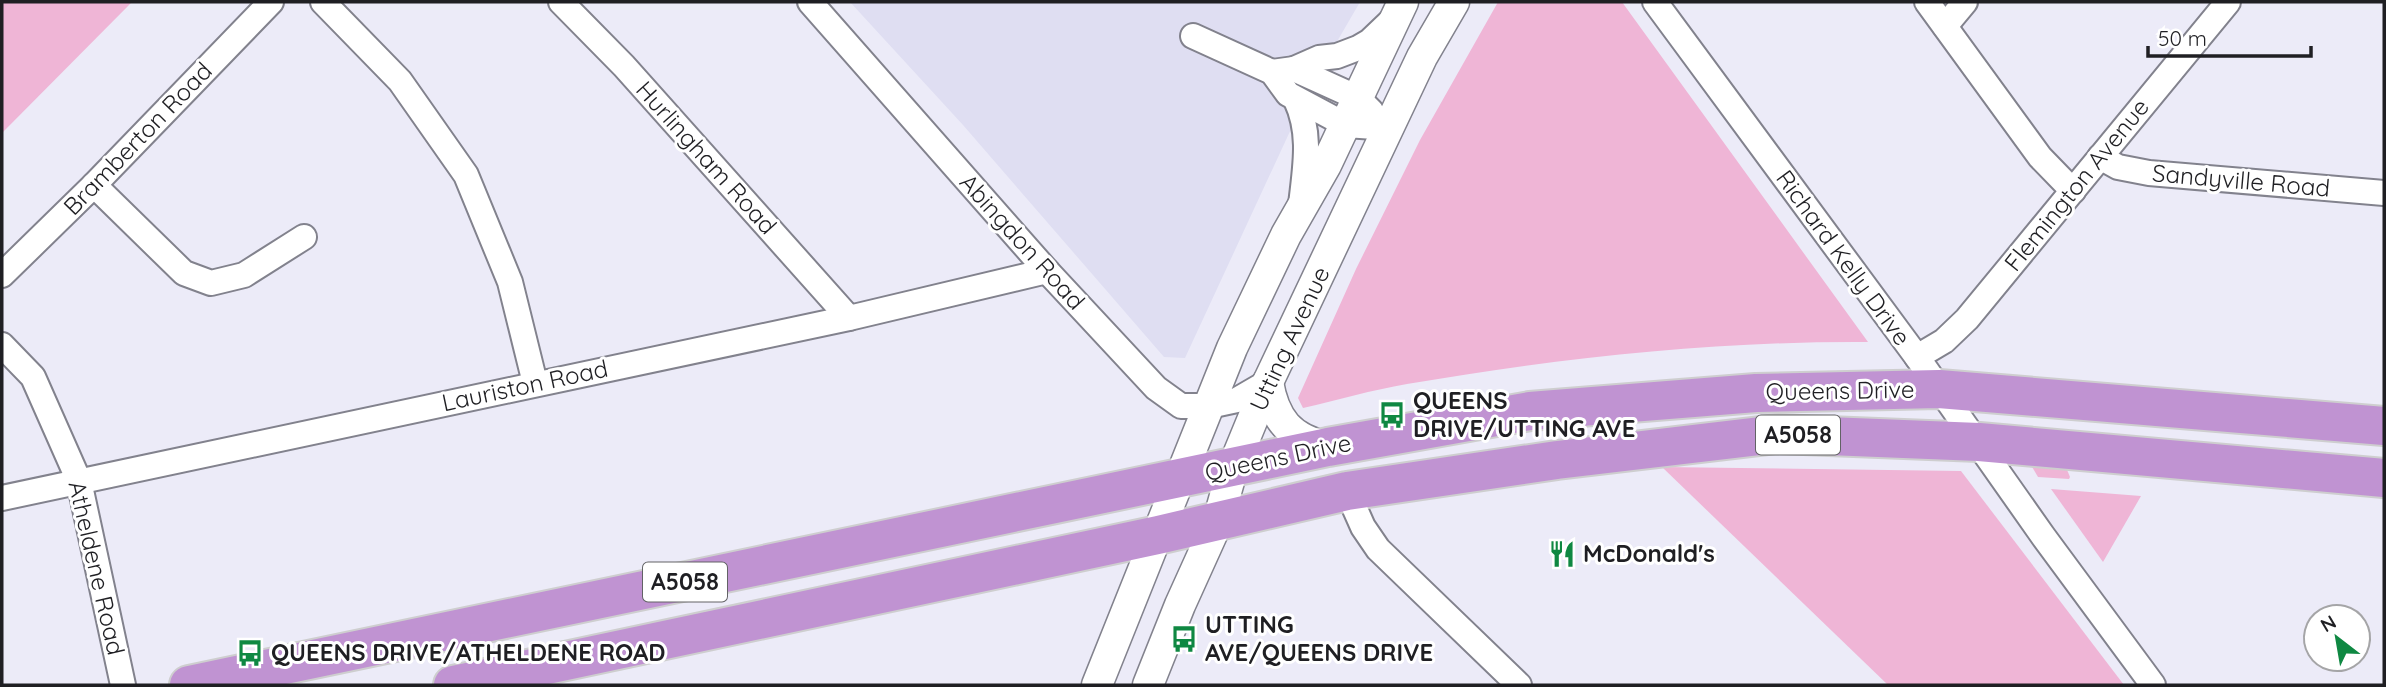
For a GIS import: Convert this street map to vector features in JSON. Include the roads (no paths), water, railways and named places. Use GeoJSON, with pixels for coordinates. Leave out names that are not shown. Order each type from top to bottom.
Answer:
{"type":"FeatureCollection","features":[{"type":"Feature","properties":{"kind":"highway","name":"Queens Drive"},"geometry":{"type":"LineString","coordinates":[[189,685],[1328,447],[1530,411],[1756,393],[1939,389],[2384,426]]}},
{"type":"Feature","properties":{"kind":"highway","name":"Queens Drive"},"geometry":{"type":"LineString","coordinates":[[453,685],[1158,535],[1348,491],[1557,460],[1777,434],[1979,442],[2384,478]]}},
{"type":"Feature","properties":{"kind":"street","name":"Bramberton Road"},"geometry":{"type":"LineString","coordinates":[[2,275],[94,185],[271,2]]}},
{"type":"Feature","properties":{"kind":"street"},"geometry":{"type":"LineString","coordinates":[[323,2],[400,81],[466,175],[510,282],[535,383]]}},
{"type":"Feature","properties":{"kind":"street","name":"Hurlingham Road"},"geometry":{"type":"LineString","coordinates":[[561,2],[633,76],[849,318]]}},
{"type":"Feature","properties":{"kind":"street","name":"Abingdon Road"},"geometry":{"type":"LineString","coordinates":[[810,2],[1047,271],[1156,388],[1181,406],[1209,406],[1237,400],[1268,382]]}},
{"type":"Feature","properties":{"kind":"street","name":"Utting Avenue"},"geometry":{"type":"LineString","coordinates":[[1148,685],[1218,521],[1233,467],[1268,382],[1422,57],[1454,2]]}},
{"type":"Feature","properties":{"kind":"street","name":"Richard Kelly Drive"},"geometry":{"type":"LineString","coordinates":[[1655,2],[1979,442],[2043,536],[2153,685]]}},
{"type":"Feature","properties":{"kind":"street"},"geometry":{"type":"LineString","coordinates":[[1927,2],[2040,157],[2073,191]]}},
{"type":"Feature","properties":{"kind":"street"},"geometry":{"type":"LineString","coordinates":[[1944,26],[1965,2]]}},
{"type":"Feature","properties":{"kind":"street","name":"Flemington Avenue"},"geometry":{"type":"LineString","coordinates":[[1917,357],[1957,330],[2228,2]]}},
{"type":"Feature","properties":{"kind":"street"},"geometry":{"type":"LineString","coordinates":[[1283,71],[1358,48],[1379,33],[1399,9]]}},
{"type":"Feature","properties":{"kind":"street","name":"Utting Avenue"},"geometry":{"type":"LineString","coordinates":[[1097,685],[1232,348],[1301,206],[1326,166],[1399,9]]}},
{"type":"Feature","properties":{"kind":"street"},"geometry":{"type":"LineString","coordinates":[[1193,36],[1358,98],[1389,128]]}},
{"type":"Feature","properties":{"kind":"street"},"geometry":{"type":"LineString","coordinates":[[1283,71],[1288,94],[1296,100],[1346,125],[1389,128]]}},
{"type":"Feature","properties":{"kind":"street"},"geometry":{"type":"LineString","coordinates":[[1296,100],[1305,125],[1307,146],[1301,206]]}},
{"type":"Feature","properties":{"kind":"street","name":"Sandyville Road"},"geometry":{"type":"LineString","coordinates":[[2100,157],[2118,167],[2149,173],[2384,193]]}},
{"type":"Feature","properties":{"kind":"street"},"geometry":{"type":"LineString","coordinates":[[94,185],[184,273],[211,283],[244,275],[304,237]]}},
{"type":"Feature","properties":{"kind":"street","name":"Lauriston Road"},"geometry":{"type":"LineString","coordinates":[[2,498],[849,318],[1047,271]]}},
{"type":"Feature","properties":{"kind":"street","name":"Atheldene Road"},"geometry":{"type":"LineString","coordinates":[[2,345],[33,377],[79,481],[123,685]]}},
{"type":"Feature","properties":{"kind":"street"},"geometry":{"type":"LineString","coordinates":[[1268,382],[1272,403],[1282,422],[1305,439],[1328,447]]}},
{"type":"Feature","properties":{"kind":"street"},"geometry":{"type":"LineString","coordinates":[[1348,491],[1363,527],[1378,549],[1518,685]]}},
{"type":"Feature","properties":{"kind":"place","name":"QUEENS DRIVE/UTTING AVE"},"geometry":{"type":"Point","coordinates":[1392,415]}},
{"type":"Feature","properties":{"kind":"place","name":"McDonald's"},"geometry":{"type":"Point","coordinates":[1562,554]}},
{"type":"Feature","properties":{"kind":"place","name":"UTTING AVE/QUEENS DRIVE"},"geometry":{"type":"Point","coordinates":[1184,639]}},
{"type":"Feature","properties":{"kind":"place","name":"QUEENS DRIVE/ATHELDENE ROAD"},"geometry":{"type":"Point","coordinates":[250,653]}}]}
